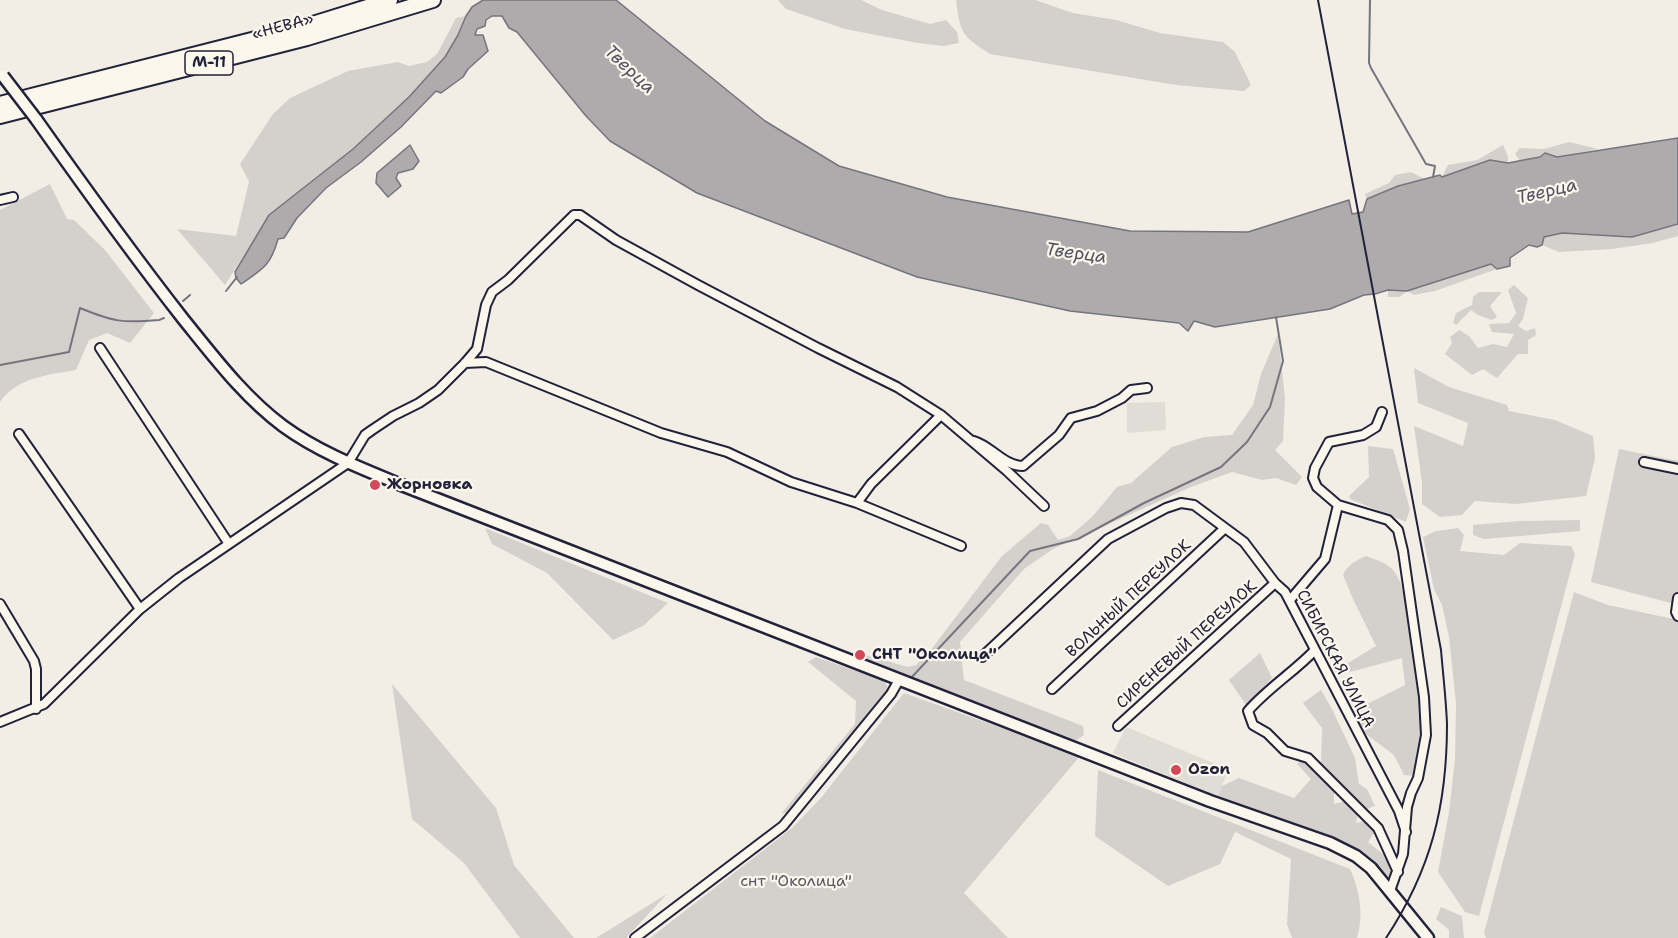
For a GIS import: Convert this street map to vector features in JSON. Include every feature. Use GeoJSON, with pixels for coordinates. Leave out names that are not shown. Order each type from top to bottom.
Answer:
{"type":"FeatureCollection","features":[{"type":"Feature","properties":{"kind":"highway","name":"«НЕВА»"},"geometry":{"type":"LineString","coordinates":[[0,104],[303,27],[390,0]]}},
{"type":"Feature","properties":{"kind":"highway","name":"«НЕВА»"},"geometry":{"type":"LineString","coordinates":[[0,116],[307,38],[433,0]]}},
{"type":"Feature","properties":{"kind":"main road"},"geometry":{"type":"LineString","coordinates":[[2,74],[144,269],[214,358],[256,403],[282,426],[310,444],[348,463],[899,680],[1210,801],[1330,843],[1367,864],[1428,938]]}},
{"type":"Feature","properties":{"kind":"street"},"geometry":{"type":"LineString","coordinates":[[0,200],[13,197]]}},
{"type":"Feature","properties":{"kind":"street"},"geometry":{"type":"LineString","coordinates":[[0,722],[36,709],[56,693],[140,609],[179,578],[348,463],[365,435],[393,416],[419,404],[438,390],[477,349],[486,305],[492,292],[574,215],[580,215],[616,240],[788,333],[897,387],[941,415],[1044,506]]}},
{"type":"Feature","properties":{"kind":"street"},"geometry":{"type":"LineString","coordinates":[[100,348],[229,544]]}},
{"type":"Feature","properties":{"kind":"street"},"geometry":{"type":"LineString","coordinates":[[465,363],[486,362],[661,433],[727,452],[791,482],[857,503],[961,546]]}},
{"type":"Feature","properties":{"kind":"street"},"geometry":{"type":"LineString","coordinates":[[969,440],[985,444],[1012,464],[1023,466],[1059,435],[1071,418],[1097,411],[1122,398],[1131,390],[1146,388]]}},
{"type":"Feature","properties":{"kind":"street"},"geometry":{"type":"LineString","coordinates":[[1382,412],[1376,427],[1363,435],[1329,442],[1315,468],[1313,478],[1317,487],[1338,505],[1388,520],[1398,530],[1403,551],[1421,679],[1426,735],[1418,778],[1407,807],[1406,832],[1398,872],[1390,891]]}},
{"type":"Feature","properties":{"kind":"street"},"geometry":{"type":"LineString","coordinates":[[857,503],[871,484],[941,415]]}},
{"type":"Feature","properties":{"kind":"street"},"geometry":{"type":"LineString","coordinates":[[19,434],[140,609]]}},
{"type":"Feature","properties":{"kind":"street"},"geometry":{"type":"LineString","coordinates":[[1644,462],[1678,469]]}},
{"type":"Feature","properties":{"kind":"street","name":"СИБИРСКАЯ УЛИЦА"},"geometry":{"type":"LineString","coordinates":[[982,657],[1108,539],[1166,508],[1181,503],[1194,505],[1245,542],[1275,584],[1281,587],[1290,600],[1399,811],[1406,832]]}},
{"type":"Feature","properties":{"kind":"street"},"geometry":{"type":"LineString","coordinates":[[1290,600],[1325,559],[1338,505]]}},
{"type":"Feature","properties":{"kind":"street","name":"ВОЛЬНЫЙ ПЕРЕУЛОК"},"geometry":{"type":"LineString","coordinates":[[1052,689],[1225,528]]}},
{"type":"Feature","properties":{"kind":"street","name":"СИРЕНЕВЫЙ ПЕРЕУЛОК"},"geometry":{"type":"LineString","coordinates":[[1118,726],[1275,584]]}},
{"type":"Feature","properties":{"kind":"street"},"geometry":{"type":"LineString","coordinates":[[1678,598],[1676,612],[1678,616]]}},
{"type":"Feature","properties":{"kind":"street"},"geometry":{"type":"LineString","coordinates":[[0,604],[34,661],[36,709]]}},
{"type":"Feature","properties":{"kind":"street"},"geometry":{"type":"LineString","coordinates":[[1315,650],[1305,661],[1260,697],[1248,711],[1253,725],[1267,733],[1284,751],[1308,758],[1372,821],[1378,828],[1398,872]]}},
{"type":"Feature","properties":{"kind":"street"},"geometry":{"type":"LineString","coordinates":[[635,938],[783,826],[891,694],[899,680]]}},
{"type":"Feature","properties":{"kind":"shaded area"},"geometry":{"type":"Polygon","coordinates":[[[1165,402],[1166,430],[1127,433],[1127,403],[1165,402]]]}},
{"type":"Feature","properties":{"kind":"shaded area"},"geometry":{"type":"Polygon","coordinates":[[[1126,727],[1228,769],[1218,797],[1113,753],[1126,727]]]}},
{"type":"Feature","properties":{"kind":"green space"},"geometry":{"type":"Polygon","coordinates":[[[778,0],[861,0],[882,10],[930,24],[946,20],[957,32],[959,43],[943,46],[918,43],[845,29],[786,9],[778,0]]]}},
{"type":"Feature","properties":{"kind":"green space"},"geometry":{"type":"Polygon","coordinates":[[[956,0],[1035,0],[1073,13],[1116,20],[1160,33],[1223,42],[1235,52],[1251,85],[1244,91],[1176,85],[990,54],[973,43],[964,33],[956,0]]]}},
{"type":"Feature","properties":{"kind":"green space"},"geometry":{"type":"Polygon","coordinates":[[[466,16],[445,57],[409,97],[353,149],[269,215],[225,285],[177,229],[236,236],[249,182],[240,164],[273,114],[290,98],[348,71],[398,62],[409,66],[427,62],[437,54],[456,18],[466,16]]]}},
{"type":"Feature","properties":{"kind":"green space"},"geometry":{"type":"Polygon","coordinates":[[[1569,142],[1598,149],[1557,157],[1545,153],[1541,157],[1520,161],[1515,154],[1520,148],[1544,149],[1569,142]]]}},
{"type":"Feature","properties":{"kind":"green space"},"geometry":{"type":"Polygon","coordinates":[[[1503,145],[1508,163],[1490,160],[1442,177],[1448,165],[1477,160],[1503,145]]]}},
{"type":"Feature","properties":{"kind":"green space"},"geometry":{"type":"Polygon","coordinates":[[[1411,172],[1427,180],[1398,186],[1367,199],[1365,194],[1389,183],[1395,175],[1411,172]]]}},
{"type":"Feature","properties":{"kind":"green space"},"geometry":{"type":"Polygon","coordinates":[[[50,184],[67,219],[74,220],[105,250],[154,313],[130,343],[107,333],[89,340],[76,370],[24,382],[15,387],[0,402],[0,210],[50,184]]]}},
{"type":"Feature","properties":{"kind":"green space"},"geometry":{"type":"Polygon","coordinates":[[[1678,224],[1678,236],[1653,243],[1612,249],[1559,252],[1542,245],[1544,237],[1562,233],[1632,237],[1678,224]]]}},
{"type":"Feature","properties":{"kind":"green space"},"geometry":{"type":"Polygon","coordinates":[[[1491,264],[1497,269],[1435,291],[1414,295],[1407,291],[1491,264]]]}},
{"type":"Feature","properties":{"kind":"green space"},"geometry":{"type":"Polygon","coordinates":[[[1514,285],[1528,298],[1523,319],[1518,326],[1526,331],[1535,328],[1536,335],[1528,340],[1528,354],[1518,354],[1497,378],[1483,369],[1472,375],[1445,354],[1452,343],[1450,337],[1459,330],[1469,336],[1478,348],[1493,344],[1507,347],[1514,334],[1492,332],[1489,324],[1509,323],[1516,313],[1508,290],[1514,285]]]}},
{"type":"Feature","properties":{"kind":"green space"},"geometry":{"type":"Polygon","coordinates":[[[1388,290],[1407,291],[1400,297],[1388,297],[1388,290]]]}},
{"type":"Feature","properties":{"kind":"green space"},"geometry":{"type":"Polygon","coordinates":[[[1479,292],[1502,292],[1490,306],[1497,317],[1492,320],[1471,310],[1456,325],[1453,322],[1456,313],[1472,305],[1473,297],[1479,292]]]}},
{"type":"Feature","properties":{"kind":"green space"},"geometry":{"type":"Polygon","coordinates":[[[1278,334],[1285,399],[1283,441],[1275,450],[1302,477],[1296,485],[1276,478],[1262,480],[1232,472],[1191,487],[1053,549],[1024,569],[960,642],[964,680],[1083,726],[1084,735],[1075,741],[865,658],[865,655],[908,667],[916,665],[930,651],[1002,556],[1041,523],[1048,525],[1058,540],[1070,536],[1092,517],[1117,487],[1131,483],[1172,447],[1204,437],[1232,435],[1253,405],[1261,374],[1278,334]]]}},
{"type":"Feature","properties":{"kind":"green space"},"geometry":{"type":"Polygon","coordinates":[[[1414,368],[1449,387],[1507,405],[1509,411],[1555,420],[1593,436],[1595,458],[1586,496],[1516,504],[1475,501],[1462,515],[1440,517],[1422,504],[1422,482],[1414,426],[1463,446],[1468,423],[1418,403],[1414,368]]]}},
{"type":"Feature","properties":{"kind":"green space"},"geometry":{"type":"Polygon","coordinates":[[[1368,446],[1393,449],[1410,509],[1406,522],[1350,499],[1349,496],[1369,477],[1368,446]]]}},
{"type":"Feature","properties":{"kind":"green space"},"geometry":{"type":"Polygon","coordinates":[[[1619,449],[1678,461],[1678,605],[1591,582],[1619,449]]]}},
{"type":"Feature","properties":{"kind":"green space"},"geometry":{"type":"Polygon","coordinates":[[[1580,520],[1580,531],[1484,539],[1473,535],[1473,525],[1520,521],[1580,520]]]}},
{"type":"Feature","properties":{"kind":"green space"},"geometry":{"type":"Polygon","coordinates":[[[485,528],[668,603],[643,626],[613,640],[547,573],[492,544],[485,528]]]}},
{"type":"Feature","properties":{"kind":"green space"},"geometry":{"type":"Polygon","coordinates":[[[1458,528],[1464,535],[1460,551],[1504,555],[1520,543],[1571,546],[1575,554],[1479,916],[1465,912],[1438,872],[1449,812],[1455,759],[1456,703],[1449,637],[1442,605],[1434,589],[1423,537],[1436,531],[1458,528]]]}},
{"type":"Feature","properties":{"kind":"green space"},"geometry":{"type":"Polygon","coordinates":[[[1366,556],[1384,563],[1394,571],[1407,604],[1422,711],[1422,749],[1414,776],[1404,775],[1394,755],[1366,734],[1353,711],[1405,685],[1402,658],[1339,675],[1335,671],[1376,646],[1343,575],[1356,561],[1366,556]]]}},
{"type":"Feature","properties":{"kind":"green space"},"geometry":{"type":"Polygon","coordinates":[[[1574,592],[1608,605],[1678,620],[1678,938],[1486,938],[1484,933],[1574,592]]]}},
{"type":"Feature","properties":{"kind":"green space"},"geometry":{"type":"Polygon","coordinates":[[[1260,653],[1272,678],[1246,705],[1229,680],[1260,653]]]}},
{"type":"Feature","properties":{"kind":"green space"},"geometry":{"type":"Polygon","coordinates":[[[816,657],[885,681],[889,691],[790,812],[781,814],[855,724],[856,701],[808,662],[816,657]]]}},
{"type":"Feature","properties":{"kind":"green space"},"geometry":{"type":"Polygon","coordinates":[[[392,684],[496,808],[514,865],[574,938],[520,938],[464,863],[412,819],[392,684]]]}},
{"type":"Feature","properties":{"kind":"green space"},"geometry":{"type":"Polygon","coordinates":[[[1321,690],[1355,758],[1359,784],[1367,789],[1375,806],[1367,809],[1321,763],[1322,728],[1303,703],[1321,690]]]}},
{"type":"Feature","properties":{"kind":"green space","name":"снт \"Околица\""},"geometry":{"type":"Polygon","coordinates":[[[904,693],[1080,756],[964,893],[1008,938],[650,938],[792,828],[820,799],[904,693]]]}},
{"type":"Feature","properties":{"kind":"green space"},"geometry":{"type":"Polygon","coordinates":[[[1304,759],[1334,791],[1334,804],[1350,800],[1358,814],[1356,823],[1365,821],[1375,831],[1368,842],[1395,864],[1392,880],[1361,852],[1218,797],[1222,786],[1239,778],[1294,798],[1311,779],[1297,764],[1304,759]]]}},
{"type":"Feature","properties":{"kind":"green space"},"geometry":{"type":"Polygon","coordinates":[[[1098,770],[1350,869],[1360,903],[1357,938],[1292,938],[1287,924],[1291,859],[1235,832],[1220,864],[1168,886],[1095,836],[1098,770]]]}},
{"type":"Feature","properties":{"kind":"green space"},"geometry":{"type":"Polygon","coordinates":[[[667,894],[626,938],[596,938],[667,894]]]}},
{"type":"Feature","properties":{"kind":"green space"},"geometry":{"type":"Polygon","coordinates":[[[1441,907],[1462,916],[1464,938],[1449,938],[1449,930],[1436,919],[1441,907]]]}},
{"type":"Feature","properties":{"kind":"water","name":"Тверца"},"geometry":{"type":"Polygon","coordinates":[[[483,0],[616,0],[765,121],[839,166],[947,197],[1130,231],[1248,232],[1349,200],[1352,214],[1363,212],[1367,199],[1398,186],[1440,175],[1442,177],[1490,160],[1508,163],[1540,157],[1545,153],[1557,157],[1678,138],[1678,224],[1632,237],[1562,233],[1544,237],[1542,245],[1537,247],[1529,245],[1510,258],[1510,266],[1497,269],[1491,264],[1407,291],[1388,290],[1364,295],[1330,309],[1215,327],[1194,321],[1188,331],[1179,323],[1070,311],[917,277],[697,193],[610,141],[586,116],[517,32],[509,28],[502,16],[492,16],[486,20],[485,26],[477,29],[475,35],[483,35],[488,51],[468,69],[463,77],[441,93],[436,91],[401,127],[361,162],[326,188],[297,218],[284,238],[278,239],[265,266],[241,284],[235,272],[269,215],[353,149],[409,97],[445,57],[472,7],[483,0]]]}},
{"type":"Feature","properties":{"kind":"water"},"geometry":{"type":"Polygon","coordinates":[[[410,145],[419,161],[413,169],[398,173],[396,178],[401,186],[388,197],[376,183],[377,173],[410,145]]]}},
{"type":"Feature","properties":{"kind":"waterway"},"geometry":{"type":"LineString","coordinates":[[1370,0],[1369,63],[1426,164],[1435,166],[1433,177]]}},
{"type":"Feature","properties":{"kind":"waterway"},"geometry":{"type":"LineString","coordinates":[[226,291],[237,277]]}},
{"type":"Feature","properties":{"kind":"waterway"},"geometry":{"type":"LineString","coordinates":[[183,301],[190,295]]}},
{"type":"Feature","properties":{"kind":"waterway"},"geometry":{"type":"LineString","coordinates":[[0,365],[69,352],[80,308],[118,320],[146,321],[164,318]]}},
{"type":"Feature","properties":{"kind":"waterway"},"geometry":{"type":"LineString","coordinates":[[910,679],[1030,551],[1078,539],[1144,503],[1221,467],[1247,442],[1270,407],[1283,361],[1276,317]]}},
{"type":"Feature","properties":{"kind":"railway"},"geometry":{"type":"LineString","coordinates":[[1318,0],[1441,650],[1446,705],[1446,754],[1440,810],[1415,887],[1386,938]]}},
{"type":"Feature","properties":{"kind":"place","name":"Жорновка"},"geometry":{"type":"Point","coordinates":[375,485]}},
{"type":"Feature","properties":{"kind":"place","name":"СНТ \"Околица\""},"geometry":{"type":"Point","coordinates":[860,655]}},
{"type":"Feature","properties":{"kind":"place","name":"Ozon"},"geometry":{"type":"Point","coordinates":[1176,770]}}]}
